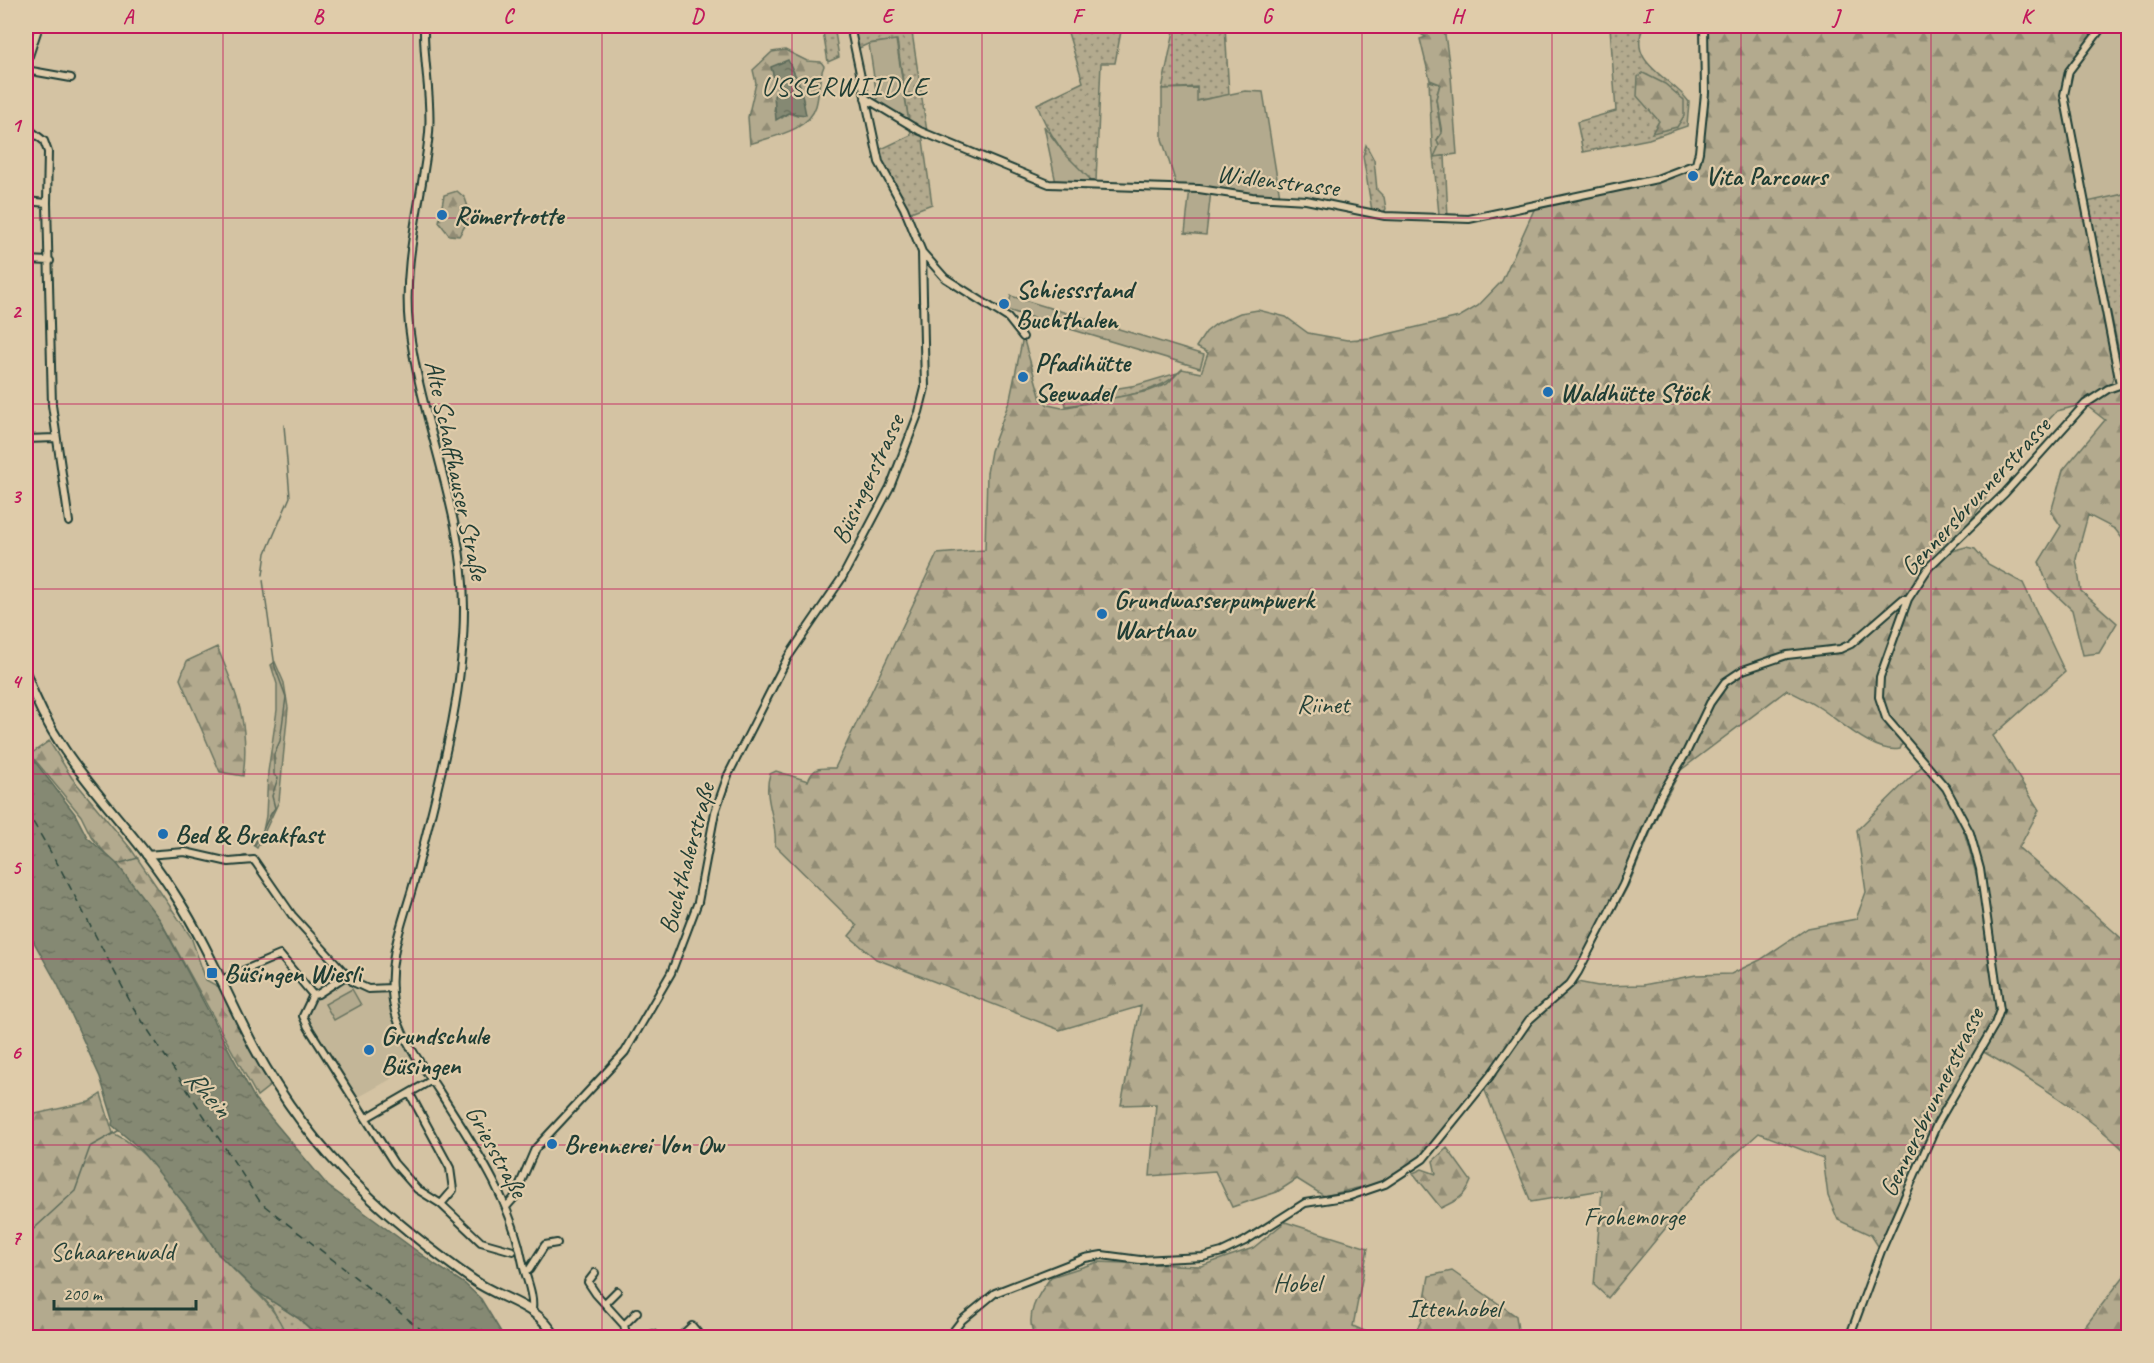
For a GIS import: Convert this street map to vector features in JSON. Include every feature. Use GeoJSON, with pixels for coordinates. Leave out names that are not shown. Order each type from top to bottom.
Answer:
{"type":"FeatureCollection","features":[{"type":"Feature","properties":{"kind":"main road"},"geometry":{"type":"LineString","coordinates":[[26,674],[46,723],[65,753],[177,896],[255,1049],[276,1085],[309,1130],[355,1183],[393,1218],[460,1270],[496,1294],[532,1309],[546,1321],[556,1338]]}},
{"type":"Feature","properties":{"kind":"street"},"geometry":{"type":"LineString","coordinates":[[26,65],[39,26]]}},
{"type":"Feature","properties":{"kind":"street","name":"Alte Schaffhauser Straße"},"geometry":{"type":"LineString","coordinates":[[392,988],[391,969],[398,932],[416,875],[449,739],[464,608],[458,555],[445,485],[414,360],[409,320],[410,261],[429,130],[424,26]]}},
{"type":"Feature","properties":{"kind":"street","name":"Büsingerstrasse"},"geometry":{"type":"LineString","coordinates":[[788,657],[842,578],[890,487],[919,412],[925,388],[922,252],[904,208],[879,162],[850,26]]}},
{"type":"Feature","properties":{"kind":"street","name":"Widlenstrasse"},"geometry":{"type":"LineString","coordinates":[[865,98],[920,131],[1049,184],[1199,189],[1252,197],[1306,200],[1385,216],[1469,219],[1657,179],[1674,174],[1698,162],[1705,93],[1704,26]]}},
{"type":"Feature","properties":{"kind":"street"},"geometry":{"type":"LineString","coordinates":[[2103,26],[2069,71],[2064,95],[2120,384]]}},
{"type":"Feature","properties":{"kind":"street"},"geometry":{"type":"LineString","coordinates":[[26,70],[71,78]]}},
{"type":"Feature","properties":{"kind":"street"},"geometry":{"type":"LineString","coordinates":[[26,127],[39,136],[47,147],[52,405],[69,522]]}},
{"type":"Feature","properties":{"kind":"street"},"geometry":{"type":"LineString","coordinates":[[26,201],[47,202]]}},
{"type":"Feature","properties":{"kind":"street"},"geometry":{"type":"LineString","coordinates":[[922,252],[945,278],[1008,318],[1023,337]]}},
{"type":"Feature","properties":{"kind":"street"},"geometry":{"type":"LineString","coordinates":[[26,260],[50,261]]}},
{"type":"Feature","properties":{"kind":"street","name":"Gennersbrunnerstrasse"},"geometry":{"type":"LineString","coordinates":[[1849,1338],[1881,1251],[1937,1124],[1995,1024],[2000,1010],[1980,869],[1970,833],[1946,788],[1896,732],[1882,708],[1880,677],[1905,600],[1929,567],[2013,485],[2085,404],[2097,394],[2128,382]]}},
{"type":"Feature","properties":{"kind":"street"},"geometry":{"type":"LineString","coordinates":[[26,439],[56,438]]}},
{"type":"Feature","properties":{"kind":"street"},"geometry":{"type":"LineString","coordinates":[[948,1338],[976,1308],[1009,1287],[1085,1258],[1102,1255],[1140,1260],[1167,1260],[1196,1258],[1222,1252],[1245,1241],[1305,1203],[1369,1191],[1423,1159],[1490,1076],[1529,1020],[1570,984],[1578,972],[1628,875],[1661,795],[1710,703],[1725,682],[1743,670],[1787,655],[1840,649],[1851,644],[1905,600]]}},
{"type":"Feature","properties":{"kind":"street","name":"Buchthalerstraße"},"geometry":{"type":"LineString","coordinates":[[507,1206],[514,1198],[535,1149],[625,1052],[671,973],[698,902],[715,812],[728,775],[788,657]]}},
{"type":"Feature","properties":{"kind":"street"},"geometry":{"type":"LineString","coordinates":[[146,855],[185,852],[228,862],[254,860],[292,915],[353,982],[368,989],[392,988]]}},
{"type":"Feature","properties":{"kind":"street"},"geometry":{"type":"LineString","coordinates":[[221,980],[280,955],[313,995]]}},
{"type":"Feature","properties":{"kind":"street"},"geometry":{"type":"LineString","coordinates":[[347,975],[313,995],[303,1016],[394,1163],[417,1189],[441,1204],[481,1242],[513,1251]]}},
{"type":"Feature","properties":{"kind":"street","name":"Griesstraße"},"geometry":{"type":"LineString","coordinates":[[392,988],[394,1004],[404,1036],[468,1136],[507,1206],[516,1230],[533,1299],[532,1309]]}},
{"type":"Feature","properties":{"kind":"street"},"geometry":{"type":"LineString","coordinates":[[366,1118],[432,1080]]}},
{"type":"Feature","properties":{"kind":"street"},"geometry":{"type":"LineString","coordinates":[[410,1094],[450,1168],[453,1190],[441,1204]]}},
{"type":"Feature","properties":{"kind":"street"},"geometry":{"type":"LineString","coordinates":[[525,1271],[529,1270],[545,1245],[556,1243]]}},
{"type":"Feature","properties":{"kind":"street"},"geometry":{"type":"LineString","coordinates":[[595,1273],[588,1282],[624,1324],[627,1338]]}},
{"type":"Feature","properties":{"kind":"street"},"geometry":{"type":"LineString","coordinates":[[605,1303],[617,1291]]}},
{"type":"Feature","properties":{"kind":"street"},"geometry":{"type":"LineString","coordinates":[[624,1324],[637,1312]]}},
{"type":"Feature","properties":{"kind":"street"},"geometry":{"type":"LineString","coordinates":[[679,1338],[692,1326],[702,1338]]}},
{"type":"Feature","properties":{"kind":"shaded area"},"geometry":{"type":"Polygon","coordinates":[[[2103,26],[2128,26],[2128,378],[2120,371],[2066,110],[2067,78],[2103,26]]]}},
{"type":"Feature","properties":{"kind":"shaded area","name":"Grundschule Büsingen"},"geometry":{"type":"Polygon","coordinates":[[[347,981],[360,990],[388,992],[402,1035],[418,1064],[357,1098],[305,1012],[312,1000],[347,981]]]}},
{"type":"Feature","properties":{"kind":"green space"},"geometry":{"type":"Polygon","coordinates":[[[822,26],[834,26],[839,57],[828,62],[822,26]]]}},
{"type":"Feature","properties":{"kind":"green space"},"geometry":{"type":"Polygon","coordinates":[[[851,26],[911,26],[927,132],[909,123],[897,40],[868,44],[855,50],[851,26]]]}},
{"type":"Feature","properties":{"kind":"green space"},"geometry":{"type":"Polygon","coordinates":[[[1066,26],[1122,26],[1115,63],[1101,63],[1096,182],[1078,169],[1060,148],[1037,104],[1083,82],[1066,26]]]}},
{"type":"Feature","properties":{"kind":"green space"},"geometry":{"type":"Polygon","coordinates":[[[1175,26],[1225,26],[1229,95],[1196,101],[1197,87],[1162,89],[1175,26]]]}},
{"type":"Feature","properties":{"kind":"green space"},"geometry":{"type":"Polygon","coordinates":[[[1427,26],[1434,26],[1445,35],[1451,76],[1457,154],[1434,157],[1439,146],[1437,140],[1442,133],[1436,99],[1440,84],[1430,80],[1420,39],[1426,37],[1419,33],[1427,26]]]}},
{"type":"Feature","properties":{"kind":"green space"},"geometry":{"type":"Polygon","coordinates":[[[1610,26],[1644,26],[1640,39],[1641,51],[1653,69],[1682,93],[1689,102],[1687,126],[1649,139],[1583,152],[1577,122],[1616,111],[1610,26]]]}},
{"type":"Feature","properties":{"kind":"green space","name":"Riinet"},"geometry":{"type":"Polygon","coordinates":[[[1704,26],[2102,26],[2075,60],[2065,85],[2115,372],[2111,383],[2081,405],[2057,411],[2009,463],[1965,529],[1928,565],[1910,591],[1877,679],[1880,711],[1890,728],[1903,742],[1900,749],[1870,743],[1819,707],[1787,690],[1681,770],[1662,805],[1628,886],[1577,982],[1598,986],[1643,985],[1696,975],[1731,974],[1760,960],[1808,928],[1856,919],[1866,892],[1857,830],[1923,765],[1954,805],[1978,880],[1995,975],[1997,1001],[1995,1020],[1942,1112],[1881,1244],[1878,1246],[1871,1235],[1838,1220],[1828,1196],[1823,1158],[1759,1133],[1702,1184],[1608,1298],[1594,1285],[1602,1190],[1531,1202],[1481,1081],[1422,1159],[1387,1181],[1324,1196],[1297,1179],[1277,1192],[1232,1207],[1215,1171],[1150,1176],[1156,1104],[1121,1105],[1141,1006],[1060,1030],[876,959],[849,936],[857,926],[775,845],[768,792],[770,774],[776,771],[808,781],[815,770],[835,768],[937,554],[985,550],[987,473],[991,451],[1010,399],[1023,337],[1041,399],[1048,405],[1062,408],[1149,391],[1167,384],[1182,369],[1201,373],[1208,353],[1196,347],[1206,332],[1216,324],[1240,313],[1258,310],[1286,317],[1308,333],[1347,340],[1371,338],[1459,317],[1478,306],[1502,281],[1537,203],[1657,179],[1696,164],[1705,93],[1704,26]]]}},
{"type":"Feature","properties":{"kind":"green space"},"geometry":{"type":"Polygon","coordinates":[[[896,40],[909,123],[878,104],[869,44],[896,40]]]}},
{"type":"Feature","properties":{"kind":"green space"},"geometry":{"type":"Polygon","coordinates":[[[785,50],[807,61],[821,62],[824,66],[816,106],[812,115],[797,127],[750,144],[748,117],[756,83],[753,70],[772,52],[785,50]],[[771,67],[778,90],[774,111],[782,118],[788,113],[797,116],[771,67]]]}},
{"type":"Feature","properties":{"kind":"green space"},"geometry":{"type":"Polygon","coordinates":[[[1643,73],[1665,84],[1684,100],[1684,116],[1677,127],[1652,133],[1659,121],[1637,96],[1638,77],[1643,73]]]}},
{"type":"Feature","properties":{"kind":"green space"},"geometry":{"type":"Polygon","coordinates":[[[1429,81],[1440,84],[1436,99],[1441,133],[1437,140],[1439,146],[1435,156],[1445,156],[1448,218],[1439,214],[1429,81]]]}},
{"type":"Feature","properties":{"kind":"green space"},"geometry":{"type":"Polygon","coordinates":[[[1197,88],[1197,101],[1245,91],[1263,92],[1280,197],[1177,187],[1162,139],[1162,89],[1197,88]]]}},
{"type":"Feature","properties":{"kind":"green space"},"geometry":{"type":"Polygon","coordinates":[[[1044,126],[1064,153],[1092,181],[1056,183],[1044,126]]]}},
{"type":"Feature","properties":{"kind":"green space"},"geometry":{"type":"Polygon","coordinates":[[[910,128],[922,133],[932,204],[908,213],[877,151],[911,135],[910,128]]]}},
{"type":"Feature","properties":{"kind":"green space"},"geometry":{"type":"Polygon","coordinates":[[[1366,145],[1374,160],[1377,190],[1384,197],[1386,209],[1383,213],[1372,211],[1363,156],[1366,145]]]}},
{"type":"Feature","properties":{"kind":"green space"},"geometry":{"type":"Polygon","coordinates":[[[1190,188],[1211,191],[1206,235],[1185,233],[1190,188]]]}},
{"type":"Feature","properties":{"kind":"green space"},"geometry":{"type":"Polygon","coordinates":[[[457,191],[465,198],[471,216],[459,236],[449,235],[439,222],[444,195],[457,191]]]}},
{"type":"Feature","properties":{"kind":"green space"},"geometry":{"type":"Polygon","coordinates":[[[2128,193],[2128,375],[2123,370],[2087,202],[2128,193]]]}},
{"type":"Feature","properties":{"kind":"green space"},"geometry":{"type":"Polygon","coordinates":[[[1011,296],[1204,355],[1200,368],[1007,310],[1011,296]]]}},
{"type":"Feature","properties":{"kind":"green space"},"geometry":{"type":"Polygon","coordinates":[[[1177,373],[1169,381],[1142,392],[1066,406],[1064,397],[1137,385],[1177,373]]]}},
{"type":"Feature","properties":{"kind":"green space"},"geometry":{"type":"Polygon","coordinates":[[[2124,386],[2128,390],[2128,546],[2115,529],[2088,515],[2076,559],[2081,591],[2117,623],[2099,653],[2083,655],[2072,610],[2049,588],[2039,562],[2061,526],[2051,512],[2063,470],[2105,420],[2087,406],[2104,394],[2124,386]]]}},
{"type":"Feature","properties":{"kind":"green space"},"geometry":{"type":"Polygon","coordinates":[[[1966,547],[1975,549],[1988,564],[2023,583],[2065,672],[1993,736],[2039,810],[2019,848],[2128,944],[2128,1154],[2077,1111],[1982,1051],[2002,1008],[1979,852],[1954,797],[1890,719],[1884,702],[1882,685],[1884,673],[1912,598],[1935,564],[1949,553],[1966,547]]]}},
{"type":"Feature","properties":{"kind":"green space"},"geometry":{"type":"Polygon","coordinates":[[[217,647],[240,710],[245,741],[243,776],[220,772],[180,679],[187,661],[217,647]]]}},
{"type":"Feature","properties":{"kind":"green space"},"geometry":{"type":"Polygon","coordinates":[[[275,662],[284,683],[288,708],[279,801],[257,848],[253,845],[263,831],[266,816],[268,772],[277,710],[277,684],[271,665],[275,662]]]}},
{"type":"Feature","properties":{"kind":"green space"},"geometry":{"type":"Polygon","coordinates":[[[49,741],[72,778],[131,849],[191,937],[206,980],[219,987],[271,1085],[257,1096],[160,920],[91,836],[81,816],[26,749],[26,746],[32,753],[49,741]]]}},
{"type":"Feature","properties":{"kind":"green space"},"geometry":{"type":"Polygon","coordinates":[[[352,989],[361,1005],[334,1020],[325,1004],[352,989]]]}},
{"type":"Feature","properties":{"kind":"green space","name":"Schaarenwald"},"geometry":{"type":"Polygon","coordinates":[[[101,1094],[113,1133],[144,1155],[158,1169],[215,1249],[273,1312],[287,1337],[26,1337],[26,1116],[89,1102],[101,1094]]]}},
{"type":"Feature","properties":{"kind":"green space"},"geometry":{"type":"Polygon","coordinates":[[[1447,1148],[1471,1181],[1459,1198],[1441,1208],[1413,1173],[1422,1169],[1436,1174],[1433,1161],[1447,1148]]]}},
{"type":"Feature","properties":{"kind":"green space","name":"Hobel"},"geometry":{"type":"Polygon","coordinates":[[[1285,1222],[1368,1248],[1353,1326],[1378,1337],[1035,1338],[1031,1321],[1034,1306],[1051,1277],[1098,1262],[1201,1266],[1253,1248],[1285,1222]]]}},
{"type":"Feature","properties":{"kind":"green space","name":"Ittenhobel"},"geometry":{"type":"Polygon","coordinates":[[[1452,1271],[1516,1316],[1519,1337],[1413,1337],[1421,1321],[1429,1276],[1452,1271]]]}},
{"type":"Feature","properties":{"kind":"green space"},"geometry":{"type":"Polygon","coordinates":[[[2128,1271],[2128,1337],[2077,1337],[2128,1271]]]}},
{"type":"Feature","properties":{"kind":"green space"},"geometry":{"type":"Polygon","coordinates":[[[257,1291],[298,1318],[319,1337],[287,1337],[272,1308],[257,1291]]]}},
{"type":"Feature","properties":{"kind":"water"},"geometry":{"type":"Polygon","coordinates":[[[788,60],[800,85],[806,115],[788,113],[776,120],[774,96],[778,90],[771,67],[788,60]]]}},
{"type":"Feature","properties":{"kind":"water","name":"Rhein"},"geometry":{"type":"Polygon","coordinates":[[[26,750],[75,814],[87,837],[117,864],[160,920],[255,1099],[328,1186],[465,1284],[481,1299],[504,1337],[320,1337],[298,1318],[256,1291],[218,1254],[191,1212],[138,1147],[112,1125],[113,1119],[100,1077],[58,985],[26,928],[26,750]]]}},
{"type":"Feature","properties":{"kind":"waterway"},"geometry":{"type":"LineString","coordinates":[[263,575],[266,553],[290,497],[284,425]]}},
{"type":"Feature","properties":{"kind":"waterway"},"geometry":{"type":"LineString","coordinates":[[254,846],[275,808],[272,796],[278,778],[274,775],[274,754],[280,741],[286,697],[275,667],[263,580]]}},
{"type":"Feature","properties":{"kind":"waterway"},"geometry":{"type":"LineString","coordinates":[[237,858],[247,855]]}},
{"type":"Feature","properties":{"kind":"waterway"},"geometry":{"type":"LineString","coordinates":[[157,857],[188,856]]}},
{"type":"Feature","properties":{"kind":"waterway"},"geometry":{"type":"LineString","coordinates":[[117,864],[138,858]]}},
{"type":"Feature","properties":{"kind":"waterway"},"geometry":{"type":"LineString","coordinates":[[91,1146],[118,1131]]}},
{"type":"Feature","properties":{"kind":"waterway"},"geometry":{"type":"LineString","coordinates":[[85,1161],[90,1147]]}},
{"type":"Feature","properties":{"kind":"waterway"},"geometry":{"type":"LineString","coordinates":[[26,1236],[75,1191],[85,1163]]}},
{"type":"Feature","properties":{"kind":"waterway"},"geometry":{"type":"LineString","coordinates":[[307,1335],[311,1329]]}},
{"type":"Feature","properties":{"kind":"ferry route"},"geometry":{"type":"LineString","coordinates":[[26,810],[60,868],[133,1007],[261,1203],[432,1338]]}},
{"type":"Feature","properties":{"kind":"place","name":"Vita Parcours"},"geometry":{"type":"Point","coordinates":[1693,176]}},
{"type":"Feature","properties":{"kind":"place","name":"Römertrotte"},"geometry":{"type":"Point","coordinates":[442,215]}},
{"type":"Feature","properties":{"kind":"place","name":"Schiessstand Buchthalen"},"geometry":{"type":"Point","coordinates":[1004,304]}},
{"type":"Feature","properties":{"kind":"place","name":"Pfadihütte Seewadel"},"geometry":{"type":"Point","coordinates":[1023,377]}},
{"type":"Feature","properties":{"kind":"place","name":"Waldhütte Stöck"},"geometry":{"type":"Point","coordinates":[1548,392]}},
{"type":"Feature","properties":{"kind":"place","name":"Grundwasserpumpwerk Warthau"},"geometry":{"type":"Point","coordinates":[1102,614]}},
{"type":"Feature","properties":{"kind":"place","name":"Bed & Breakfast"},"geometry":{"type":"Point","coordinates":[163,834]}},
{"type":"Feature","properties":{"kind":"place","name":"Büsingen Wiesli"},"geometry":{"type":"Point","coordinates":[212,973]}},
{"type":"Feature","properties":{"kind":"place","name":"Grundschule Büsingen"},"geometry":{"type":"Point","coordinates":[369,1050]}},
{"type":"Feature","properties":{"kind":"place","name":"Brennerei Von Ow"},"geometry":{"type":"Point","coordinates":[552,1144]}},
{"type":"Feature","properties":{"kind":"district","name":"USSERWIIDLE"},"geometry":{"type":"Point","coordinates":[845,86]}},
{"type":"Feature","properties":{"kind":"park label","name":"Frohemorge"},"geometry":{"type":"Point","coordinates":[1634,1216]}}]}
